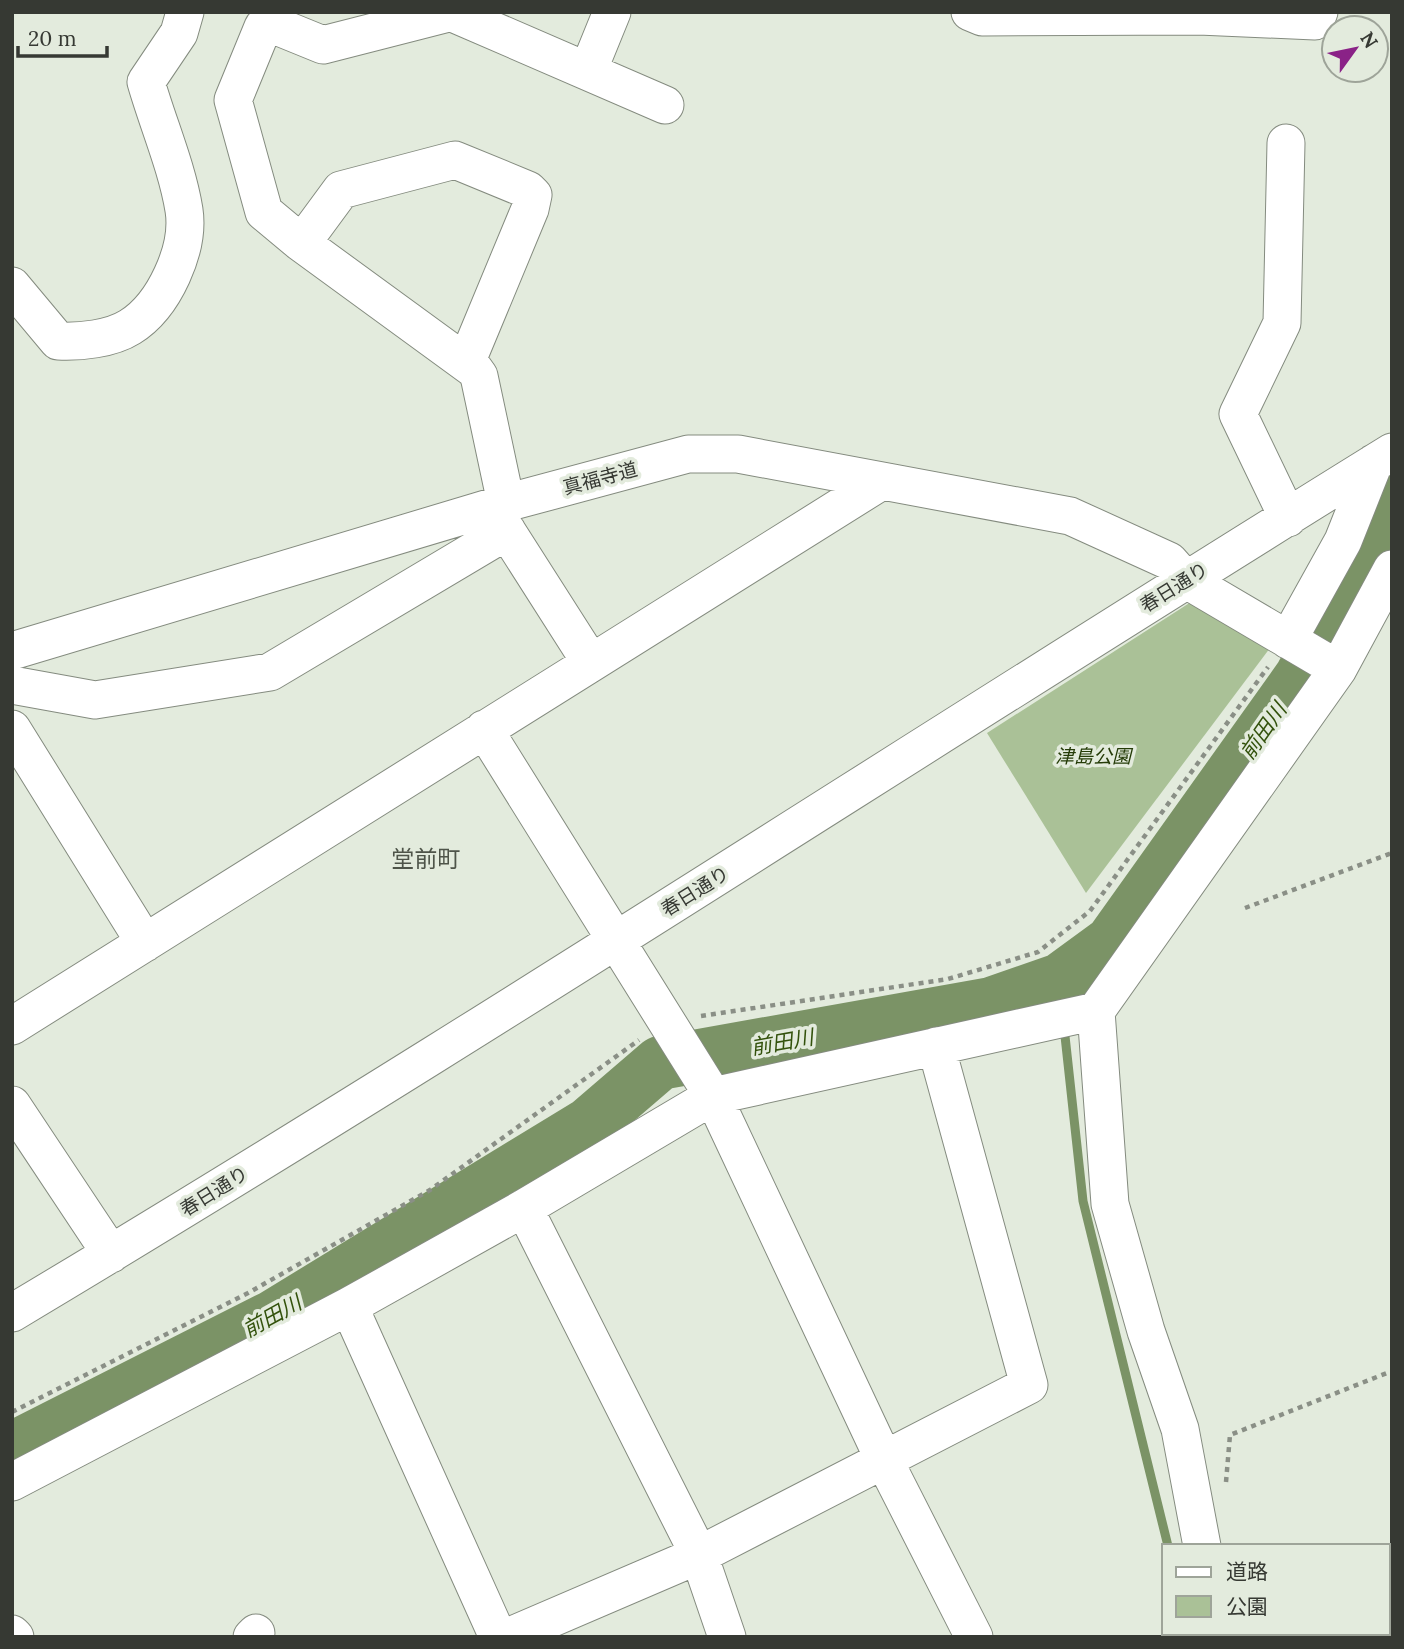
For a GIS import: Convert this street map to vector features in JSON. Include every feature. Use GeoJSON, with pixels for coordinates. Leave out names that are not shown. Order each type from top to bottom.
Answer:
{"type":"FeatureCollection","features":[{"type":"Feature","properties":{"kind":"street"},"geometry":{"type":"LineString","coordinates":[[12,286],[58,341],[81,342],[130,327],[157,301],[179,263],[184,212],[146,82],[179,33],[185,12]]}},
{"type":"Feature","properties":{"kind":"street"},"geometry":{"type":"LineString","coordinates":[[588,71],[612,12]]}},
{"type":"Feature","properties":{"kind":"street"},"geometry":{"type":"LineString","coordinates":[[970,12],[982,17],[1025,14],[1198,14],[1315,21],[1319,12]]}},
{"type":"Feature","properties":{"kind":"street"},"geometry":{"type":"LineString","coordinates":[[591,663],[501,514],[479,376],[466,363],[264,212],[233,100],[263,27],[269,23],[323,46],[455,13],[665,105]]}},
{"type":"Feature","properties":{"kind":"street"},"geometry":{"type":"LineString","coordinates":[[1286,143],[1282,323],[1238,414],[1289,517]]}},
{"type":"Feature","properties":{"kind":"street"},"geometry":{"type":"LineString","coordinates":[[302,243],[341,190],[455,160],[528,190],[533,195],[530,209],[466,363]]}},
{"type":"Feature","properties":{"kind":"street","name":"真福寺道"},"geometry":{"type":"LineString","coordinates":[[12,651],[501,514],[688,454],[708,452],[738,454],[1070,516],[1169,561],[1185,579],[1338,669]]}},
{"type":"Feature","properties":{"kind":"street"},"geometry":{"type":"LineString","coordinates":[[1288,640],[1343,541],[1383,457]]}},
{"type":"Feature","properties":{"kind":"street","name":"春日通り"},"geometry":{"type":"LineString","coordinates":[[12,1313],[615,942],[1185,579],[1383,457]]}},
{"type":"Feature","properties":{"kind":"street"},"geometry":{"type":"LineString","coordinates":[[12,1026],[880,482]]}},
{"type":"Feature","properties":{"kind":"street"},"geometry":{"type":"LineString","coordinates":[[12,685],[95,700],[270,672],[501,514]]}},
{"type":"Feature","properties":{"kind":"street"},"geometry":{"type":"LineString","coordinates":[[1202,1544],[1180,1429],[1146,1331],[1110,1204],[1096,1011],[1338,669],[1392,569]]}},
{"type":"Feature","properties":{"kind":"street"},"geometry":{"type":"LineString","coordinates":[[12,729],[145,943]]}},
{"type":"Feature","properties":{"kind":"street"},"geometry":{"type":"LineString","coordinates":[[484,729],[713,1096],[885,1462],[974,1637]]}},
{"type":"Feature","properties":{"kind":"street"},"geometry":{"type":"LineString","coordinates":[[12,1482],[349,1306],[524,1208],[713,1096],[1096,1011]]}},
{"type":"Feature","properties":{"kind":"street"},"geometry":{"type":"LineString","coordinates":[[508,1637],[699,1555],[885,1462],[1029,1385],[936,1046]]}},
{"type":"Feature","properties":{"kind":"street"},"geometry":{"type":"LineString","coordinates":[[12,1105],[111,1254]]}},
{"type":"Feature","properties":{"kind":"street"},"geometry":{"type":"LineString","coordinates":[[524,1208],[699,1555],[727,1637]]}},
{"type":"Feature","properties":{"kind":"street"},"geometry":{"type":"LineString","coordinates":[[349,1306],[498,1637]]}},
{"type":"Feature","properties":{"kind":"path"},"geometry":{"type":"LineString","coordinates":[[12,1412],[248,1293],[430,1190],[665,1022],[948,979],[1038,952],[1090,911],[1288,640]]}},
{"type":"Feature","properties":{"kind":"path"},"geometry":{"type":"LineString","coordinates":[[1245,908],[1392,853]]}},
{"type":"Feature","properties":{"kind":"path"},"geometry":{"type":"LineString","coordinates":[[1225,1490],[1230,1435],[1392,1371]]}},
{"type":"Feature","properties":{"kind":"green space","name":"津島公園"},"geometry":{"type":"Polygon","coordinates":[[[1191,602],[1270,648],[1086,893],[987,733],[1191,602]]]}},
{"type":"Feature","properties":{"kind":"waterway","name":"前田川"},"geometry":{"type":"LineString","coordinates":[[12,1449],[273,1317],[589,1124],[660,1063],[991,1004],[1060,980],[1112,942],[1301,677],[1387,517],[1392,494]]}},
{"type":"Feature","properties":{"kind":"waterway"},"geometry":{"type":"LineString","coordinates":[[1060,980],[1063,1010]]}},
{"type":"Feature","properties":{"kind":"waterway"},"geometry":{"type":"LineString","coordinates":[[1064,1027],[1083,1201],[1168,1544]]}},
{"type":"Feature","properties":{"kind":"district","name":"堂前町"},"geometry":{"type":"Point","coordinates":[426,858]}}]}
